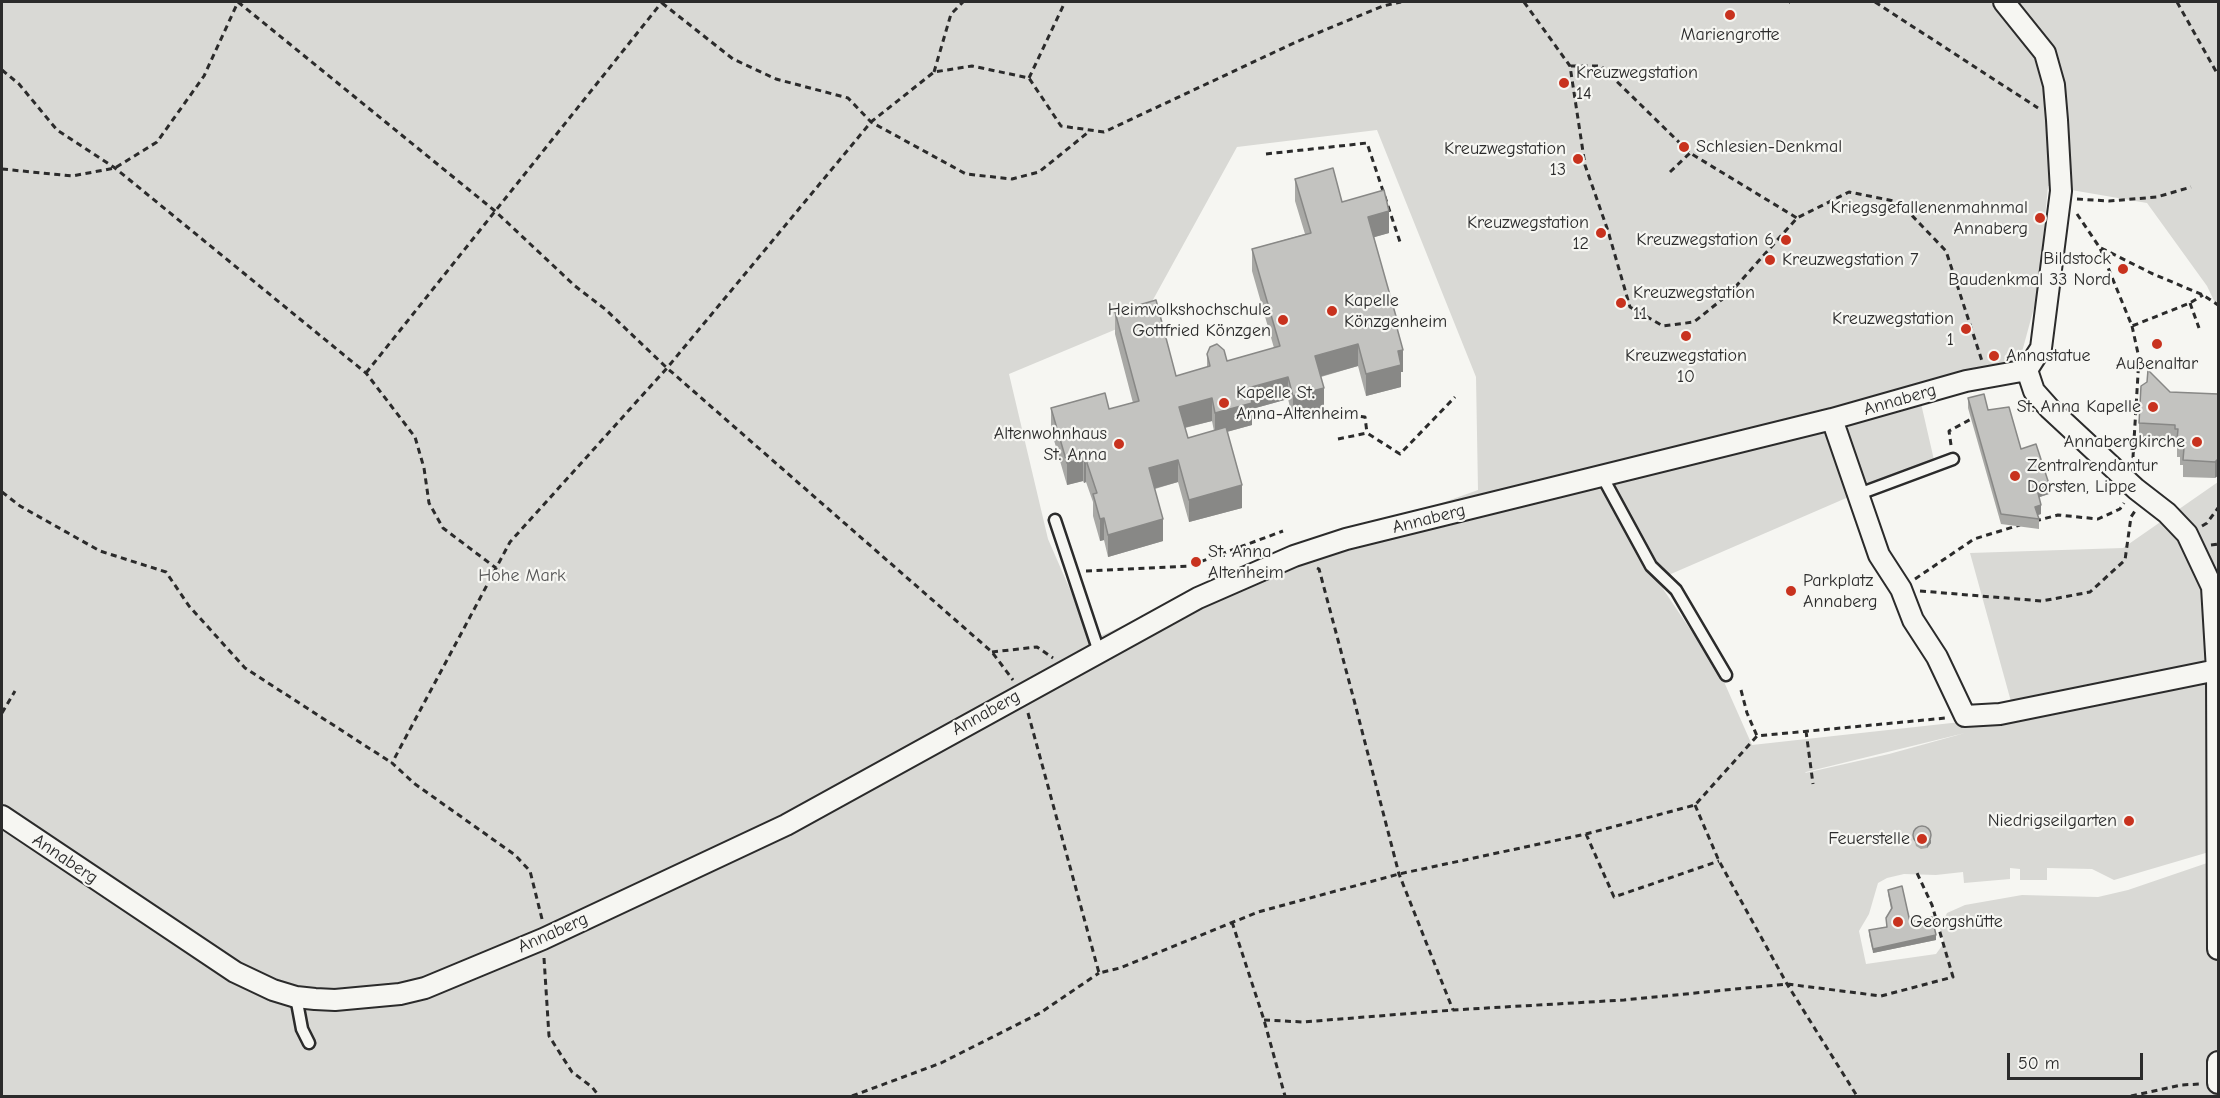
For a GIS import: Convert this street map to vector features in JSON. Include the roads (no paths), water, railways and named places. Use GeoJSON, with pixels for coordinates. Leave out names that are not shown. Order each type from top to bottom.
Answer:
{"type":"FeatureCollection","features":[{"type":"Feature","properties":{"kind":"street"},"geometry":{"type":"LineString","coordinates":[[2004,2],[2044,53],[2054,86],[2064,195],[2041,348],[2027,370],[2034,391],[2050,409],[2187,534],[2212,587],[2217,670],[2218,949]]}},
{"type":"Feature","properties":{"kind":"street","name":"Annaberg"},"geometry":{"type":"LineString","coordinates":[[2,816],[235,972],[273,990],[296,997],[335,1000],[400,994],[425,988],[543,939],[786,825],[1198,598],[1294,556],[1346,539],[1832,419],[1976,379],[2027,370]]}},
{"type":"Feature","properties":{"kind":"street"},"geometry":{"type":"LineString","coordinates":[[1832,419],[1879,555],[1901,589],[1913,620],[1937,657],[1965,716],[2000,714],[2217,670]]}},
{"type":"Feature","properties":{"kind":"street"},"geometry":{"type":"LineString","coordinates":[[2218,1062],[2218,1083]]}},
{"type":"Feature","properties":{"kind":"lane"},"geometry":{"type":"LineString","coordinates":[[1859,494],[1953,459]]}},
{"type":"Feature","properties":{"kind":"lane"},"geometry":{"type":"LineString","coordinates":[[1602,476],[1652,566],[1676,590],[1726,675]]}},
{"type":"Feature","properties":{"kind":"lane"},"geometry":{"type":"LineString","coordinates":[[1055,520],[1099,652]]}},
{"type":"Feature","properties":{"kind":"lane"},"geometry":{"type":"LineString","coordinates":[[296,997],[302,1029],[309,1043]]}},
{"type":"Feature","properties":{"kind":"place","name":"Mariengrotte"},"geometry":{"type":"Point","coordinates":[1730,15]}},
{"type":"Feature","properties":{"kind":"place","name":"Kreuzwegstation 14"},"geometry":{"type":"Point","coordinates":[1564,83]}},
{"type":"Feature","properties":{"kind":"place","name":"Schlesien-Denkmal"},"geometry":{"type":"Point","coordinates":[1684,147]}},
{"type":"Feature","properties":{"kind":"place","name":"Kreuzwegstation 13"},"geometry":{"type":"Point","coordinates":[1578,159]}},
{"type":"Feature","properties":{"kind":"place","name":"Kriegsgefallenenmahnmal Annaberg"},"geometry":{"type":"Point","coordinates":[2040,218]}},
{"type":"Feature","properties":{"kind":"place","name":"Kreuzwegstation 12"},"geometry":{"type":"Point","coordinates":[1601,233]}},
{"type":"Feature","properties":{"kind":"place","name":"Kreuzwegstation 6"},"geometry":{"type":"Point","coordinates":[1786,240]}},
{"type":"Feature","properties":{"kind":"place","name":"Kreuzwegstation 7"},"geometry":{"type":"Point","coordinates":[1770,260]}},
{"type":"Feature","properties":{"kind":"place","name":"Bildstock Baudenkmal 33 Nord"},"geometry":{"type":"Point","coordinates":[2123,269]}},
{"type":"Feature","properties":{"kind":"place","name":"Kreuzwegstation 11"},"geometry":{"type":"Point","coordinates":[1621,303]}},
{"type":"Feature","properties":{"kind":"place","name":"Kapelle Könzgenheim"},"geometry":{"type":"Point","coordinates":[1332,311]}},
{"type":"Feature","properties":{"kind":"place","name":"Heimvolkshochschule Gottfried Könzgen"},"geometry":{"type":"Point","coordinates":[1283,320]}},
{"type":"Feature","properties":{"kind":"place","name":"Kreuzwegstation 1"},"geometry":{"type":"Point","coordinates":[1966,329]}},
{"type":"Feature","properties":{"kind":"place","name":"Kreuzwegstation 10"},"geometry":{"type":"Point","coordinates":[1686,336]}},
{"type":"Feature","properties":{"kind":"place","name":"Außenaltar"},"geometry":{"type":"Point","coordinates":[2157,344]}},
{"type":"Feature","properties":{"kind":"place","name":"Annastatue"},"geometry":{"type":"Point","coordinates":[1994,356]}},
{"type":"Feature","properties":{"kind":"place","name":"Kapelle St. Anna-Altenheim"},"geometry":{"type":"Point","coordinates":[1224,403]}},
{"type":"Feature","properties":{"kind":"place","name":"St. Anna Kapelle"},"geometry":{"type":"Point","coordinates":[2153,407]}},
{"type":"Feature","properties":{"kind":"place","name":"Annabergkirche"},"geometry":{"type":"Point","coordinates":[2197,442]}},
{"type":"Feature","properties":{"kind":"place","name":"Altenwohnhaus St. Anna"},"geometry":{"type":"Point","coordinates":[1119,444]}},
{"type":"Feature","properties":{"kind":"place","name":"Zentralrendantur Dorsten, Lippe"},"geometry":{"type":"Point","coordinates":[2015,476]}},
{"type":"Feature","properties":{"kind":"place","name":"St. Anna Altenheim"},"geometry":{"type":"Point","coordinates":[1196,562]}},
{"type":"Feature","properties":{"kind":"place","name":"Parkplatz Annaberg"},"geometry":{"type":"Point","coordinates":[1791,591]}},
{"type":"Feature","properties":{"kind":"place","name":"Niedrigseilgarten"},"geometry":{"type":"Point","coordinates":[2129,821]}},
{"type":"Feature","properties":{"kind":"place","name":"Feuerstelle"},"geometry":{"type":"Point","coordinates":[1922,839]}},
{"type":"Feature","properties":{"kind":"place","name":"Georgshütte"},"geometry":{"type":"Point","coordinates":[1898,922]}},
{"type":"Feature","properties":{"kind":"park label","name":"Hohe Mark"},"geometry":{"type":"Point","coordinates":[522,576]}}]}
